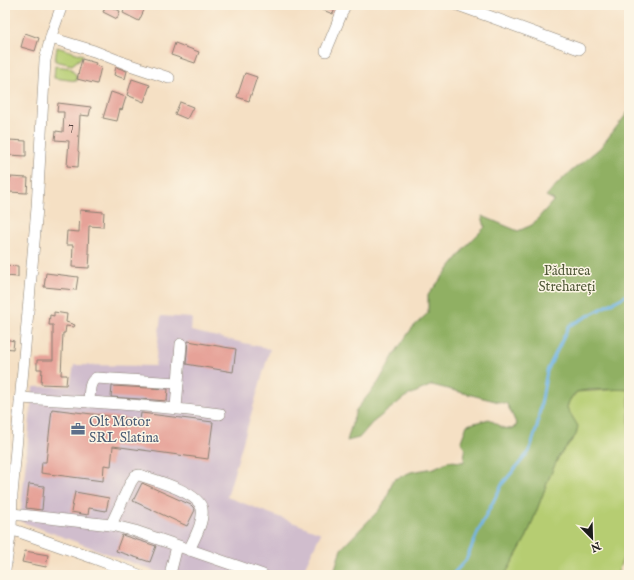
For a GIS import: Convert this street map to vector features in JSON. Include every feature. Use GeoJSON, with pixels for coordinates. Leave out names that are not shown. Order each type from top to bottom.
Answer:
{"type":"FeatureCollection","features":[{"type":"Feature","properties":{"kind":"street"},"geometry":{"type":"LineString","coordinates":[[5,570],[12,514],[8,494],[20,398],[37,208],[45,60],[62,5]]}},
{"type":"Feature","properties":{"kind":"street"},"geometry":{"type":"LineString","coordinates":[[326,52],[345,5]]}},
{"type":"Feature","properties":{"kind":"street"},"geometry":{"type":"LineString","coordinates":[[458,5],[579,49]]}},
{"type":"Feature","properties":{"kind":"street"},"geometry":{"type":"LineString","coordinates":[[51,38],[94,50],[127,64],[169,78]]}},
{"type":"Feature","properties":{"kind":"street"},"geometry":{"type":"LineString","coordinates":[[176,408],[181,344]]}},
{"type":"Feature","properties":{"kind":"street"},"geometry":{"type":"LineString","coordinates":[[89,402],[90,386],[92,381],[96,378],[178,383]]}},
{"type":"Feature","properties":{"kind":"street"},"geometry":{"type":"LineString","coordinates":[[20,398],[176,408],[220,414]]}},
{"type":"Feature","properties":{"kind":"street"},"geometry":{"type":"LineString","coordinates":[[111,525],[131,482],[135,476],[139,474],[176,487],[198,501],[203,511],[199,530],[189,550]]}},
{"type":"Feature","properties":{"kind":"street"},"geometry":{"type":"LineString","coordinates":[[12,514],[111,525],[134,531],[263,575]]}},
{"type":"Feature","properties":{"kind":"street"},"geometry":{"type":"LineString","coordinates":[[11,529],[139,575]]}},
{"type":"Feature","properties":{"kind":"street"},"geometry":{"type":"LineString","coordinates":[[171,570],[177,546]]}},
{"type":"Feature","properties":{"kind":"shaded area"},"geometry":{"type":"Polygon","coordinates":[[[161,316],[192,318],[191,331],[270,349],[227,497],[321,533],[301,575],[165,575],[20,521],[33,387],[70,386],[74,365],[155,366],[161,316]]]}},
{"type":"Feature","properties":{"kind":"green space"},"geometry":{"type":"Polygon","coordinates":[[[57,47],[83,55],[72,65],[55,61],[57,47]]]}},
{"type":"Feature","properties":{"kind":"green space"},"geometry":{"type":"Polygon","coordinates":[[[55,66],[71,68],[77,77],[77,81],[54,78],[55,66]]]}},
{"type":"Feature","properties":{"kind":"green space","name":"Pădurea Strehareți"},"geometry":{"type":"Polygon","coordinates":[[[629,111],[629,390],[587,390],[575,393],[570,399],[567,408],[578,426],[576,435],[559,456],[527,536],[505,575],[333,575],[341,549],[379,510],[386,500],[393,480],[411,472],[434,468],[449,461],[464,462],[465,449],[461,441],[467,425],[489,419],[503,428],[511,429],[517,425],[507,404],[432,385],[405,397],[372,423],[359,438],[347,441],[356,410],[378,383],[395,353],[412,328],[428,313],[428,295],[470,242],[485,227],[482,216],[518,231],[532,225],[554,200],[546,196],[563,178],[600,148],[629,111]]]}},
{"type":"Feature","properties":{"kind":"green space"},"geometry":{"type":"Polygon","coordinates":[[[623,389],[629,390],[629,541],[617,575],[505,575],[527,536],[559,456],[576,435],[567,408],[569,401],[577,392],[623,389]]]}},
{"type":"Feature","properties":{"kind":"building"},"geometry":{"type":"Polygon","coordinates":[[[106,5],[120,11],[117,19],[103,12],[106,5]]]}},
{"type":"Feature","properties":{"kind":"building"},"geometry":{"type":"Polygon","coordinates":[[[126,5],[137,5],[145,8],[139,21],[123,13],[126,5]]]}},
{"type":"Feature","properties":{"kind":"building"},"geometry":{"type":"Polygon","coordinates":[[[310,5],[336,5],[333,14],[310,5]]]}},
{"type":"Feature","properties":{"kind":"building"},"geometry":{"type":"Polygon","coordinates":[[[25,33],[39,38],[35,51],[21,47],[25,33]]]}},
{"type":"Feature","properties":{"kind":"building"},"geometry":{"type":"Polygon","coordinates":[[[175,43],[199,52],[195,63],[171,55],[175,43]]]}},
{"type":"Feature","properties":{"kind":"building"},"geometry":{"type":"Polygon","coordinates":[[[82,59],[96,63],[95,65],[101,67],[97,84],[77,79],[82,59]]]}},
{"type":"Feature","properties":{"kind":"building"},"geometry":{"type":"Polygon","coordinates":[[[116,67],[127,71],[125,79],[114,75],[116,67]]]}},
{"type":"Feature","properties":{"kind":"building"},"geometry":{"type":"Polygon","coordinates":[[[245,73],[257,77],[249,101],[237,97],[245,73]]]}},
{"type":"Feature","properties":{"kind":"building"},"geometry":{"type":"Polygon","coordinates":[[[132,79],[150,85],[144,102],[127,95],[132,79]]]}},
{"type":"Feature","properties":{"kind":"building"},"geometry":{"type":"Polygon","coordinates":[[[111,92],[126,97],[122,110],[120,109],[117,121],[103,118],[111,92]]]}},
{"type":"Feature","properties":{"kind":"building"},"geometry":{"type":"Polygon","coordinates":[[[180,102],[193,107],[187,119],[175,114],[180,102]]]}},
{"type":"Feature","properties":{"kind":"building"},"geometry":{"type":"Polygon","coordinates":[[[58,103],[91,107],[89,116],[80,115],[78,167],[67,166],[69,141],[55,140],[56,131],[63,132],[64,112],[57,112],[58,103]]]}},
{"type":"Feature","properties":{"kind":"building"},"geometry":{"type":"Polygon","coordinates":[[[9,140],[26,141],[26,156],[8,155],[9,140]]]}},
{"type":"Feature","properties":{"kind":"building"},"geometry":{"type":"Polygon","coordinates":[[[10,177],[28,178],[27,193],[9,192],[10,177]]]}},
{"type":"Feature","properties":{"kind":"building"},"geometry":{"type":"Polygon","coordinates":[[[80,210],[104,212],[103,227],[89,226],[89,268],[72,267],[73,245],[66,245],[67,231],[79,232],[80,210]]]}},
{"type":"Feature","properties":{"kind":"building"},"geometry":{"type":"Polygon","coordinates":[[[5,265],[18,266],[18,277],[5,276],[5,265]]]}},
{"type":"Feature","properties":{"kind":"building"},"geometry":{"type":"Polygon","coordinates":[[[46,273],[78,277],[76,290],[44,287],[46,273]]]}},
{"type":"Feature","properties":{"kind":"building"},"geometry":{"type":"Polygon","coordinates":[[[54,312],[67,314],[66,322],[75,325],[74,327],[66,326],[65,333],[63,333],[61,375],[67,375],[66,385],[41,384],[42,369],[37,369],[37,360],[53,360],[53,325],[49,325],[50,315],[54,316],[54,312]]]}},
{"type":"Feature","properties":{"kind":"building"},"geometry":{"type":"Polygon","coordinates":[[[5,339],[14,341],[13,349],[5,348],[5,339]]]}},
{"type":"Feature","properties":{"kind":"building"},"geometry":{"type":"Polygon","coordinates":[[[188,341],[236,349],[233,372],[186,364],[188,341]]]}},
{"type":"Feature","properties":{"kind":"building"},"geometry":{"type":"Polygon","coordinates":[[[112,386],[168,389],[167,401],[111,397],[112,386]]]}},
{"type":"Feature","properties":{"kind":"building"},"geometry":{"type":"Polygon","coordinates":[[[52,409],[140,420],[141,413],[213,422],[208,459],[113,446],[111,466],[104,465],[103,481],[41,473],[42,462],[46,462],[52,409]]]}},
{"type":"Feature","properties":{"kind":"building"},"geometry":{"type":"Polygon","coordinates":[[[142,483],[191,505],[195,510],[187,526],[133,501],[142,483]]]}},
{"type":"Feature","properties":{"kind":"building"},"geometry":{"type":"Polygon","coordinates":[[[29,484],[44,486],[42,510],[26,508],[29,484]]]}},
{"type":"Feature","properties":{"kind":"building"},"geometry":{"type":"Polygon","coordinates":[[[75,492],[109,498],[106,511],[89,508],[88,515],[71,512],[75,492]]]}},
{"type":"Feature","properties":{"kind":"building"},"geometry":{"type":"Polygon","coordinates":[[[122,535],[156,546],[150,562],[116,551],[122,535]]]}},
{"type":"Feature","properties":{"kind":"building"},"geometry":{"type":"Polygon","coordinates":[[[25,551],[48,555],[46,567],[22,562],[25,551]]]}},
{"type":"Feature","properties":{"kind":"waterway"},"geometry":{"type":"LineString","coordinates":[[452,575],[466,560],[481,525],[503,483],[529,452],[537,427],[547,371],[569,326],[629,294]]}},
{"type":"Feature","properties":{"kind":"place","name":"Olt Motor SRL Slatina"},"geometry":{"type":"Point","coordinates":[78,429]}}]}
